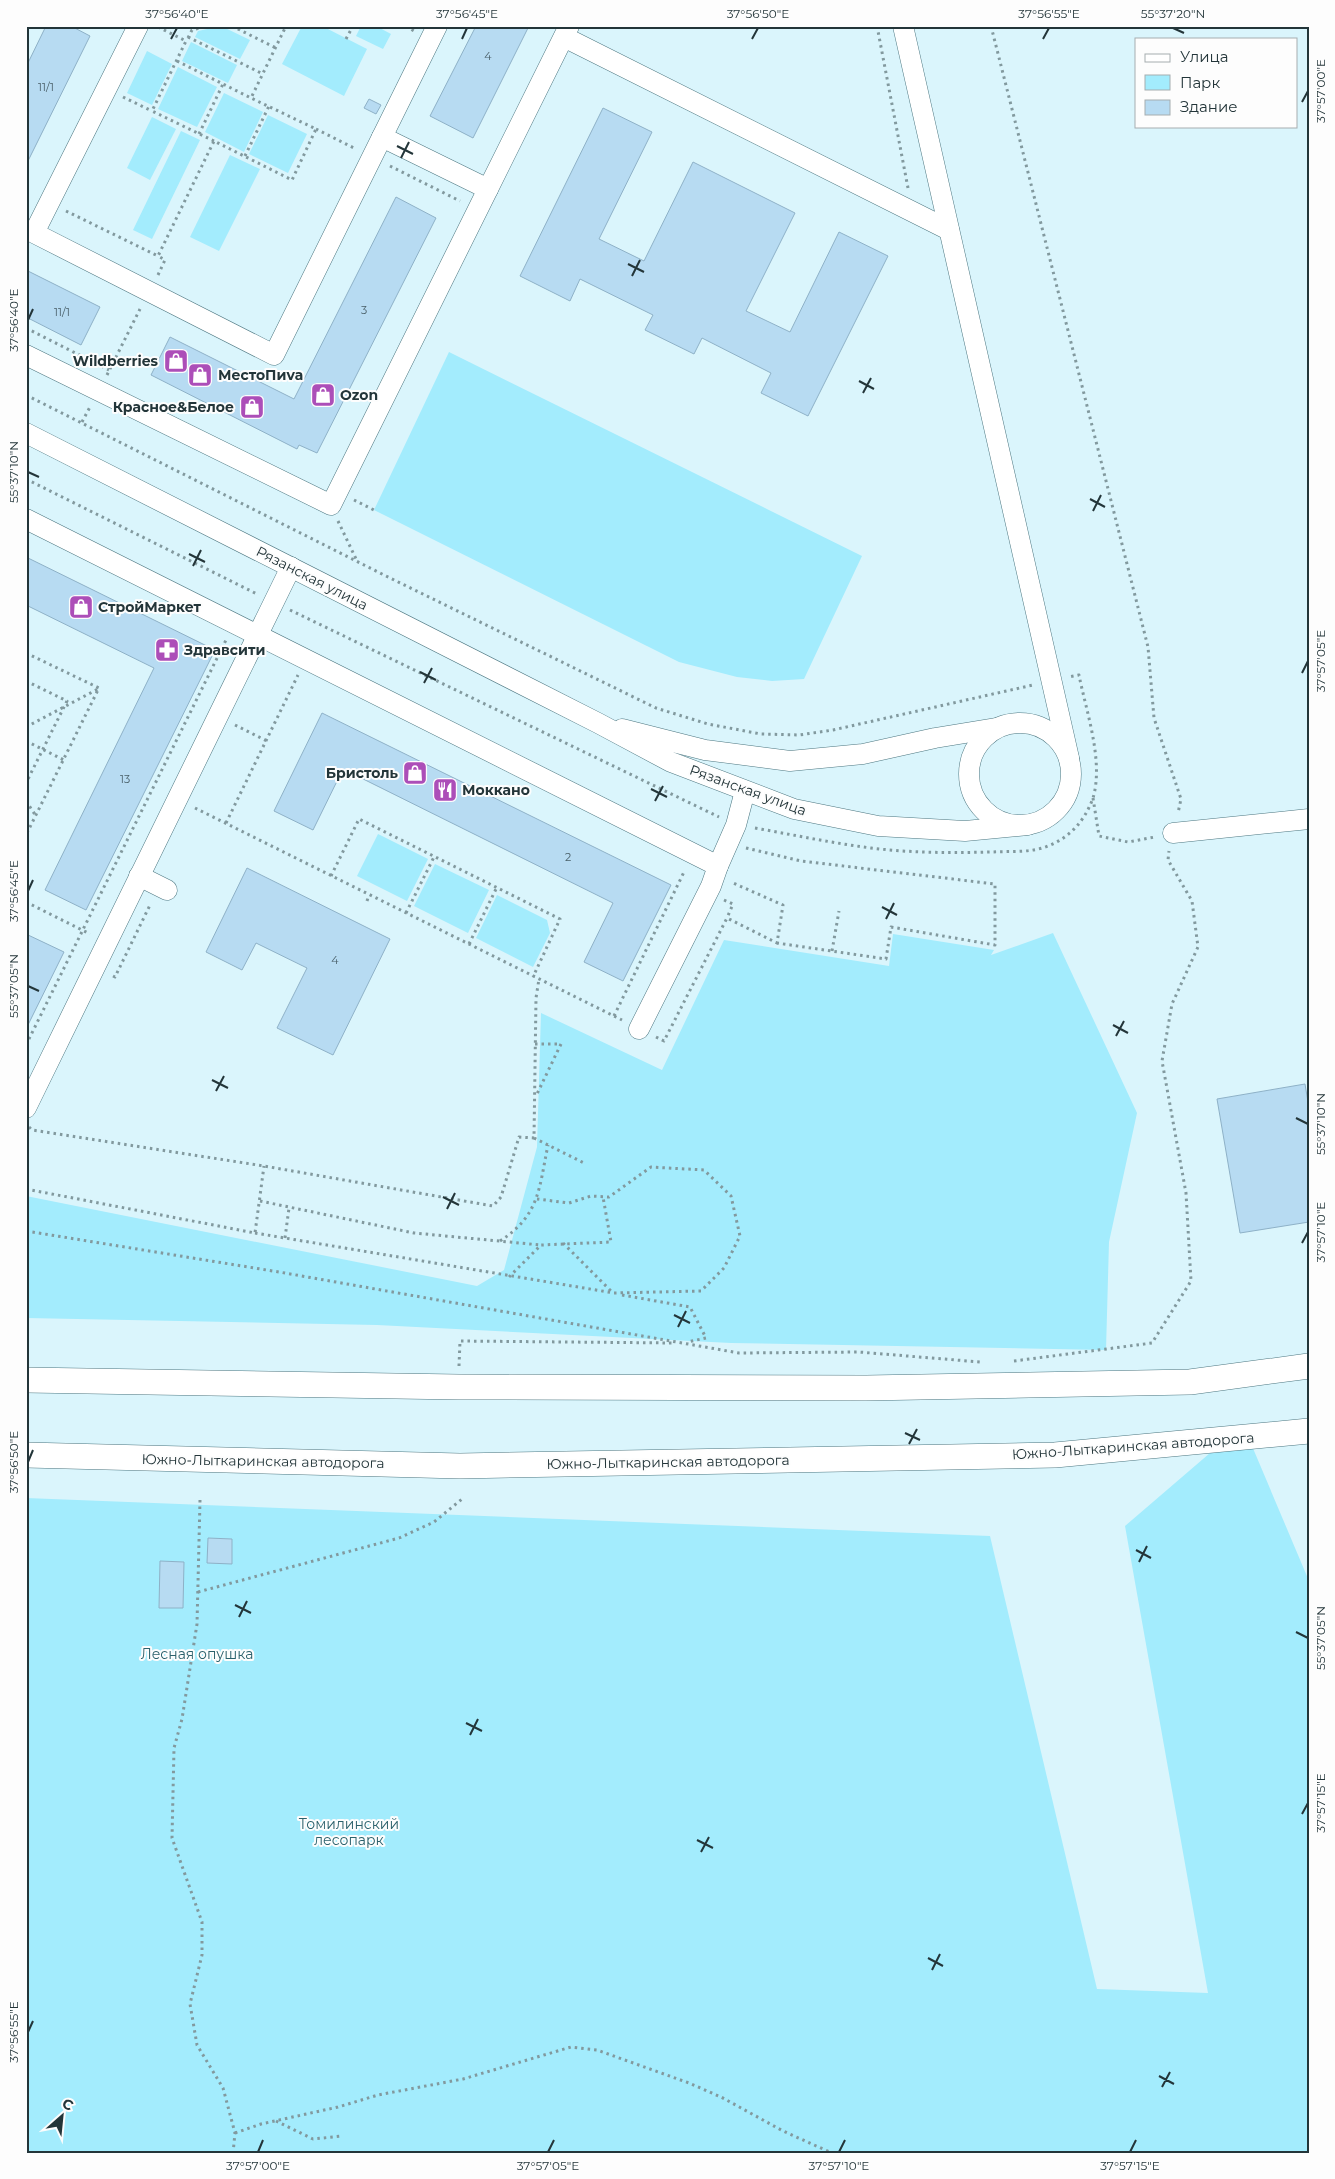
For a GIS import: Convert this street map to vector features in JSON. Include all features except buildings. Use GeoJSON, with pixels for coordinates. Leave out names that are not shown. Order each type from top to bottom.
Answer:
{"type":"FeatureCollection","features":[{"type":"Feature","properties":{"kind":"main road"},"geometry":{"type":"LineString","coordinates":[[26,1380],[459,1387],[866,1388],[1190,1382],[1309,1366]]}},
{"type":"Feature","properties":{"kind":"main road","name":"Южно-Лыткаринская автодорога"},"geometry":{"type":"LineString","coordinates":[[26,1455],[460,1466],[1055,1455],[1309,1431]]}},
{"type":"Feature","properties":{"kind":"street"},"geometry":{"type":"LineString","coordinates":[[138,26],[34,233],[274,355],[437,26]]}},
{"type":"Feature","properties":{"kind":"street"},"geometry":{"type":"LineString","coordinates":[[903,26],[1069,758],[1072,775],[1068,793],[1059,808],[1045,819],[1028,825],[1010,824],[993,818],[982,809],[973,796],[969,781],[969,766],[973,752],[982,740],[996,728],[1012,723],[1030,723],[1047,730],[1061,742],[1069,758]]}},
{"type":"Feature","properties":{"kind":"street"},"geometry":{"type":"LineString","coordinates":[[26,355],[331,505],[567,32],[949,230]]}},
{"type":"Feature","properties":{"kind":"street"},"geometry":{"type":"LineString","coordinates":[[382,137],[488,189]]}},
{"type":"Feature","properties":{"kind":"street","name":"Рязанская улица"},"geometry":{"type":"LineString","coordinates":[[26,433],[598,723],[671,762],[794,809],[878,826],[965,831],[1028,825]]}},
{"type":"Feature","properties":{"kind":"street"},"geometry":{"type":"LineString","coordinates":[[26,519],[718,866]]}},
{"type":"Feature","properties":{"kind":"street"},"geometry":{"type":"LineString","coordinates":[[26,1108],[291,567]]}},
{"type":"Feature","properties":{"kind":"street","name":"Рязанская улица"},"geometry":{"type":"LineString","coordinates":[[598,723],[705,750],[790,760],[863,754],[935,738],[996,728]]}},
{"type":"Feature","properties":{"kind":"street"},"geometry":{"type":"LineString","coordinates":[[639,1029],[711,886],[729,844],[746,791]]}},
{"type":"Feature","properties":{"kind":"street"},"geometry":{"type":"LineString","coordinates":[[1173,833],[1309,819]]}},
{"type":"Feature","properties":{"kind":"street"},"geometry":{"type":"LineString","coordinates":[[140,876],[167,890]]}},
{"type":"Feature","properties":{"kind":"path"},"geometry":{"type":"LineString","coordinates":[[157,26],[263,74]]}},
{"type":"Feature","properties":{"kind":"path"},"geometry":{"type":"LineString","coordinates":[[152,111],[192,30],[208,26]]}},
{"type":"Feature","properties":{"kind":"path"},"geometry":{"type":"LineString","coordinates":[[232,26],[276,48]]}},
{"type":"Feature","properties":{"kind":"path"},"geometry":{"type":"LineString","coordinates":[[251,98],[285,26]]}},
{"type":"Feature","properties":{"kind":"path"},"geometry":{"type":"LineString","coordinates":[[346,39],[352,26]]}},
{"type":"Feature","properties":{"kind":"path"},"geometry":{"type":"LineString","coordinates":[[877,26],[909,189]]}},
{"type":"Feature","properties":{"kind":"path"},"geometry":{"type":"LineString","coordinates":[[991,26],[1148,647],[1154,718],[1180,799],[1168,860],[1192,901],[1198,947],[1172,1004],[1162,1060],[1186,1193],[1191,1281],[1152,1343],[1007,1362]]}},
{"type":"Feature","properties":{"kind":"path"},"geometry":{"type":"LineString","coordinates":[[177,61],[452,196],[460,201],[460,208]]}},
{"type":"Feature","properties":{"kind":"path"},"geometry":{"type":"LineString","coordinates":[[198,134],[223,84]]}},
{"type":"Feature","properties":{"kind":"path"},"geometry":{"type":"LineString","coordinates":[[106,89],[292,180],[316,130]]}},
{"type":"Feature","properties":{"kind":"path"},"geometry":{"type":"LineString","coordinates":[[244,156],[269,106]]}},
{"type":"Feature","properties":{"kind":"path"},"geometry":{"type":"LineString","coordinates":[[158,256],[214,141]]}},
{"type":"Feature","properties":{"kind":"path"},"geometry":{"type":"LineString","coordinates":[[49,202],[165,260],[99,390]]}},
{"type":"Feature","properties":{"kind":"path"},"geometry":{"type":"LineString","coordinates":[[26,328],[109,370]]}},
{"type":"Feature","properties":{"kind":"path"},"geometry":{"type":"LineString","coordinates":[[26,395],[656,708],[708,724],[761,734],[799,735],[1001,693]]}},
{"type":"Feature","properties":{"kind":"path"},"geometry":{"type":"LineString","coordinates":[[331,505],[357,561]]}},
{"type":"Feature","properties":{"kind":"path"},"geometry":{"type":"LineString","coordinates":[[26,1045],[227,639]]}},
{"type":"Feature","properties":{"kind":"path"},"geometry":{"type":"LineString","coordinates":[[26,652],[99,688]]}},
{"type":"Feature","properties":{"kind":"path"},"geometry":{"type":"LineString","coordinates":[[226,823],[298,675]]}},
{"type":"Feature","properties":{"kind":"path"},"geometry":{"type":"LineString","coordinates":[[1032,676],[1034,685]]}},
{"type":"Feature","properties":{"kind":"path"},"geometry":{"type":"LineString","coordinates":[[26,681],[67,701],[26,783]]}},
{"type":"Feature","properties":{"kind":"path"},"geometry":{"type":"LineString","coordinates":[[26,727],[99,688]]}},
{"type":"Feature","properties":{"kind":"path"},"geometry":{"type":"LineString","coordinates":[[26,835],[99,688]]}},
{"type":"Feature","properties":{"kind":"path"},"geometry":{"type":"LineString","coordinates":[[26,740],[64,760]]}},
{"type":"Feature","properties":{"kind":"path"},"geometry":{"type":"LineString","coordinates":[[1093,798],[1098,836],[1128,842],[1173,833]]}},
{"type":"Feature","properties":{"kind":"path"},"geometry":{"type":"LineString","coordinates":[[177,799],[664,1041],[727,918],[777,943],[886,959],[891,927],[994,945],[995,884],[801,861],[729,844]]}},
{"type":"Feature","properties":{"kind":"path"},"geometry":{"type":"LineString","coordinates":[[26,801],[36,816]]}},
{"type":"Feature","properties":{"kind":"path"},"geometry":{"type":"LineString","coordinates":[[331,876],[360,819],[560,919],[533,977]]}},
{"type":"Feature","properties":{"kind":"path"},"geometry":{"type":"LineString","coordinates":[[406,913],[434,857]]}},
{"type":"Feature","properties":{"kind":"path"},"geometry":{"type":"LineString","coordinates":[[614,1016],[684,872]]}},
{"type":"Feature","properties":{"kind":"path"},"geometry":{"type":"LineString","coordinates":[[469,944],[497,888]]}},
{"type":"Feature","properties":{"kind":"path"},"geometry":{"type":"LineString","coordinates":[[367,901],[369,894]]}},
{"type":"Feature","properties":{"kind":"path"},"geometry":{"type":"LineString","coordinates":[[26,902],[107,943]]}},
{"type":"Feature","properties":{"kind":"path"},"geometry":{"type":"LineString","coordinates":[[777,943],[783,905]]}},
{"type":"Feature","properties":{"kind":"path"},"geometry":{"type":"LineString","coordinates":[[832,951],[838,911]]}},
{"type":"Feature","properties":{"kind":"path"},"geometry":{"type":"LineString","coordinates":[[534,1138],[536,998],[539,979]]}},
{"type":"Feature","properties":{"kind":"path"},"geometry":{"type":"LineString","coordinates":[[534,1098],[561,1044],[535,1044]]}},
{"type":"Feature","properties":{"kind":"path"},"geometry":{"type":"LineString","coordinates":[[26,1125],[32,1130],[264,1166],[493,1206],[501,1197],[520,1137],[534,1138],[584,1163]]}},
{"type":"Feature","properties":{"kind":"path"},"geometry":{"type":"LineString","coordinates":[[500,1241],[518,1229],[526,1220],[536,1199],[548,1145]]}},
{"type":"Feature","properties":{"kind":"path"},"geometry":{"type":"LineString","coordinates":[[255,1233],[264,1166]]}},
{"type":"Feature","properties":{"kind":"path"},"geometry":{"type":"LineString","coordinates":[[536,1199],[569,1203],[591,1196],[609,1197],[651,1167],[704,1170],[731,1196],[740,1236],[724,1268],[701,1291],[614,1293],[563,1243]]}},
{"type":"Feature","properties":{"kind":"path"},"geometry":{"type":"LineString","coordinates":[[26,1188],[255,1233],[690,1307],[706,1338],[684,1343],[460,1341],[459,1371]]}},
{"type":"Feature","properties":{"kind":"path"},"geometry":{"type":"LineString","coordinates":[[260,1201],[414,1233],[542,1245],[611,1242],[603,1197]]}},
{"type":"Feature","properties":{"kind":"path"},"geometry":{"type":"LineString","coordinates":[[285,1238],[289,1208]]}},
{"type":"Feature","properties":{"kind":"path"},"geometry":{"type":"LineString","coordinates":[[26,1231],[288,1274],[739,1353],[859,1352],[987,1362]]}},
{"type":"Feature","properties":{"kind":"path"},"geometry":{"type":"LineString","coordinates":[[509,1277],[542,1245]]}},
{"type":"Feature","properties":{"kind":"path"},"geometry":{"type":"LineString","coordinates":[[198,1592],[399,1538],[434,1522],[462,1499]]}},
{"type":"Feature","properties":{"kind":"path"},"geometry":{"type":"LineString","coordinates":[[200,1500],[197,1624],[182,1719],[174,1748],[172,1838],[202,1922],[202,1955],[190,2004],[197,2045],[223,2088],[235,2133],[233,2153]]}},
{"type":"Feature","properties":{"kind":"path"},"geometry":{"type":"LineString","coordinates":[[235,2133],[378,2095],[462,2079],[571,2047],[596,2050],[689,2083],[721,2097],[783,2131],[832,2153]]}},
{"type":"Feature","properties":{"kind":"path"},"geometry":{"type":"LineString","coordinates":[[276,2121],[313,2138],[342,2136]]}},
{"type":"Feature","properties":{"kind":"green space"},"geometry":{"type":"Polygon","coordinates":[[[221,26],[250,40],[240,59],[195,37],[198,31],[221,26]]]}},
{"type":"Feature","properties":{"kind":"green space"},"geometry":{"type":"Polygon","coordinates":[[[302,26],[322,26],[367,49],[344,96],[282,64],[302,26]]]}},
{"type":"Feature","properties":{"kind":"green space"},"geometry":{"type":"Polygon","coordinates":[[[361,26],[376,26],[391,34],[383,49],[356,36],[361,26]]]}},
{"type":"Feature","properties":{"kind":"green space"},"geometry":{"type":"Polygon","coordinates":[[[191,42],[237,65],[228,83],[182,61],[191,42]]]}},
{"type":"Feature","properties":{"kind":"green space"},"geometry":{"type":"Polygon","coordinates":[[[147,51],[172,64],[152,105],[127,93],[147,51]]]}},
{"type":"Feature","properties":{"kind":"green space"},"geometry":{"type":"Polygon","coordinates":[[[178,67],[217,87],[197,127],[158,109],[178,67]]]}},
{"type":"Feature","properties":{"kind":"green space"},"geometry":{"type":"Polygon","coordinates":[[[224,93],[263,112],[244,152],[205,132],[224,93]]]}},
{"type":"Feature","properties":{"kind":"green space"},"geometry":{"type":"Polygon","coordinates":[[[268,115],[307,134],[288,173],[249,154],[268,115]]]}},
{"type":"Feature","properties":{"kind":"green space"},"geometry":{"type":"Polygon","coordinates":[[[152,117],[176,129],[150,180],[127,168],[152,117]]]}},
{"type":"Feature","properties":{"kind":"green space"},"geometry":{"type":"Polygon","coordinates":[[[181,131],[200,140],[152,239],[133,230],[181,131]]]}},
{"type":"Feature","properties":{"kind":"green space"},"geometry":{"type":"Polygon","coordinates":[[[230,155],[260,169],[219,251],[190,237],[230,155]]]}},
{"type":"Feature","properties":{"kind":"green space"},"geometry":{"type":"Polygon","coordinates":[[[449,352],[862,556],[804,679],[772,681],[737,677],[679,662],[374,510],[449,352]]]}},
{"type":"Feature","properties":{"kind":"green space"},"geometry":{"type":"Polygon","coordinates":[[[378,834],[428,859],[407,901],[357,876],[378,834]]]}},
{"type":"Feature","properties":{"kind":"green space"},"geometry":{"type":"Polygon","coordinates":[[[435,864],[489,890],[468,933],[414,906],[435,864]]]}},
{"type":"Feature","properties":{"kind":"green space"},"geometry":{"type":"Polygon","coordinates":[[[497,895],[547,920],[550,933],[533,967],[476,938],[497,895]]]}},
{"type":"Feature","properties":{"kind":"green space"},"geometry":{"type":"Polygon","coordinates":[[[1053,933],[1137,1113],[1109,1242],[1106,1350],[731,1343],[377,1325],[26,1318],[26,1196],[477,1286],[504,1270],[537,1147],[541,1013],[662,1070],[724,940],[889,966],[893,934],[994,950],[991,955],[1053,933]]]}},
{"type":"Feature","properties":{"kind":"green space","name":"Томилинский лесопарк"},"geometry":{"type":"Polygon","coordinates":[[[1252,1446],[1309,1581],[1309,2153],[26,2153],[26,1498],[990,1536],[1097,1989],[1208,1993],[1125,1526],[1217,1447],[1252,1446]]]}},
{"type":"Feature","properties":{"kind":"place","name":"Wildberries"},"geometry":{"type":"Point","coordinates":[176,361]}},
{"type":"Feature","properties":{"kind":"place","name":"МестоПиvа"},"geometry":{"type":"Point","coordinates":[200,375]}},
{"type":"Feature","properties":{"kind":"place","name":"Ozon"},"geometry":{"type":"Point","coordinates":[323,395]}},
{"type":"Feature","properties":{"kind":"place","name":"Красное&Белое"},"geometry":{"type":"Point","coordinates":[252,407]}},
{"type":"Feature","properties":{"kind":"place","name":"СтройМаркет"},"geometry":{"type":"Point","coordinates":[81,607]}},
{"type":"Feature","properties":{"kind":"place","name":"Здравсити"},"geometry":{"type":"Point","coordinates":[167,650]}},
{"type":"Feature","properties":{"kind":"place","name":"Бристоль"},"geometry":{"type":"Point","coordinates":[415,773]}},
{"type":"Feature","properties":{"kind":"place","name":"Моккано"},"geometry":{"type":"Point","coordinates":[445,790]}},
{"type":"Feature","properties":{"kind":"park label","name":"Лесная опушка"},"geometry":{"type":"Point","coordinates":[197,1654]}}]}
